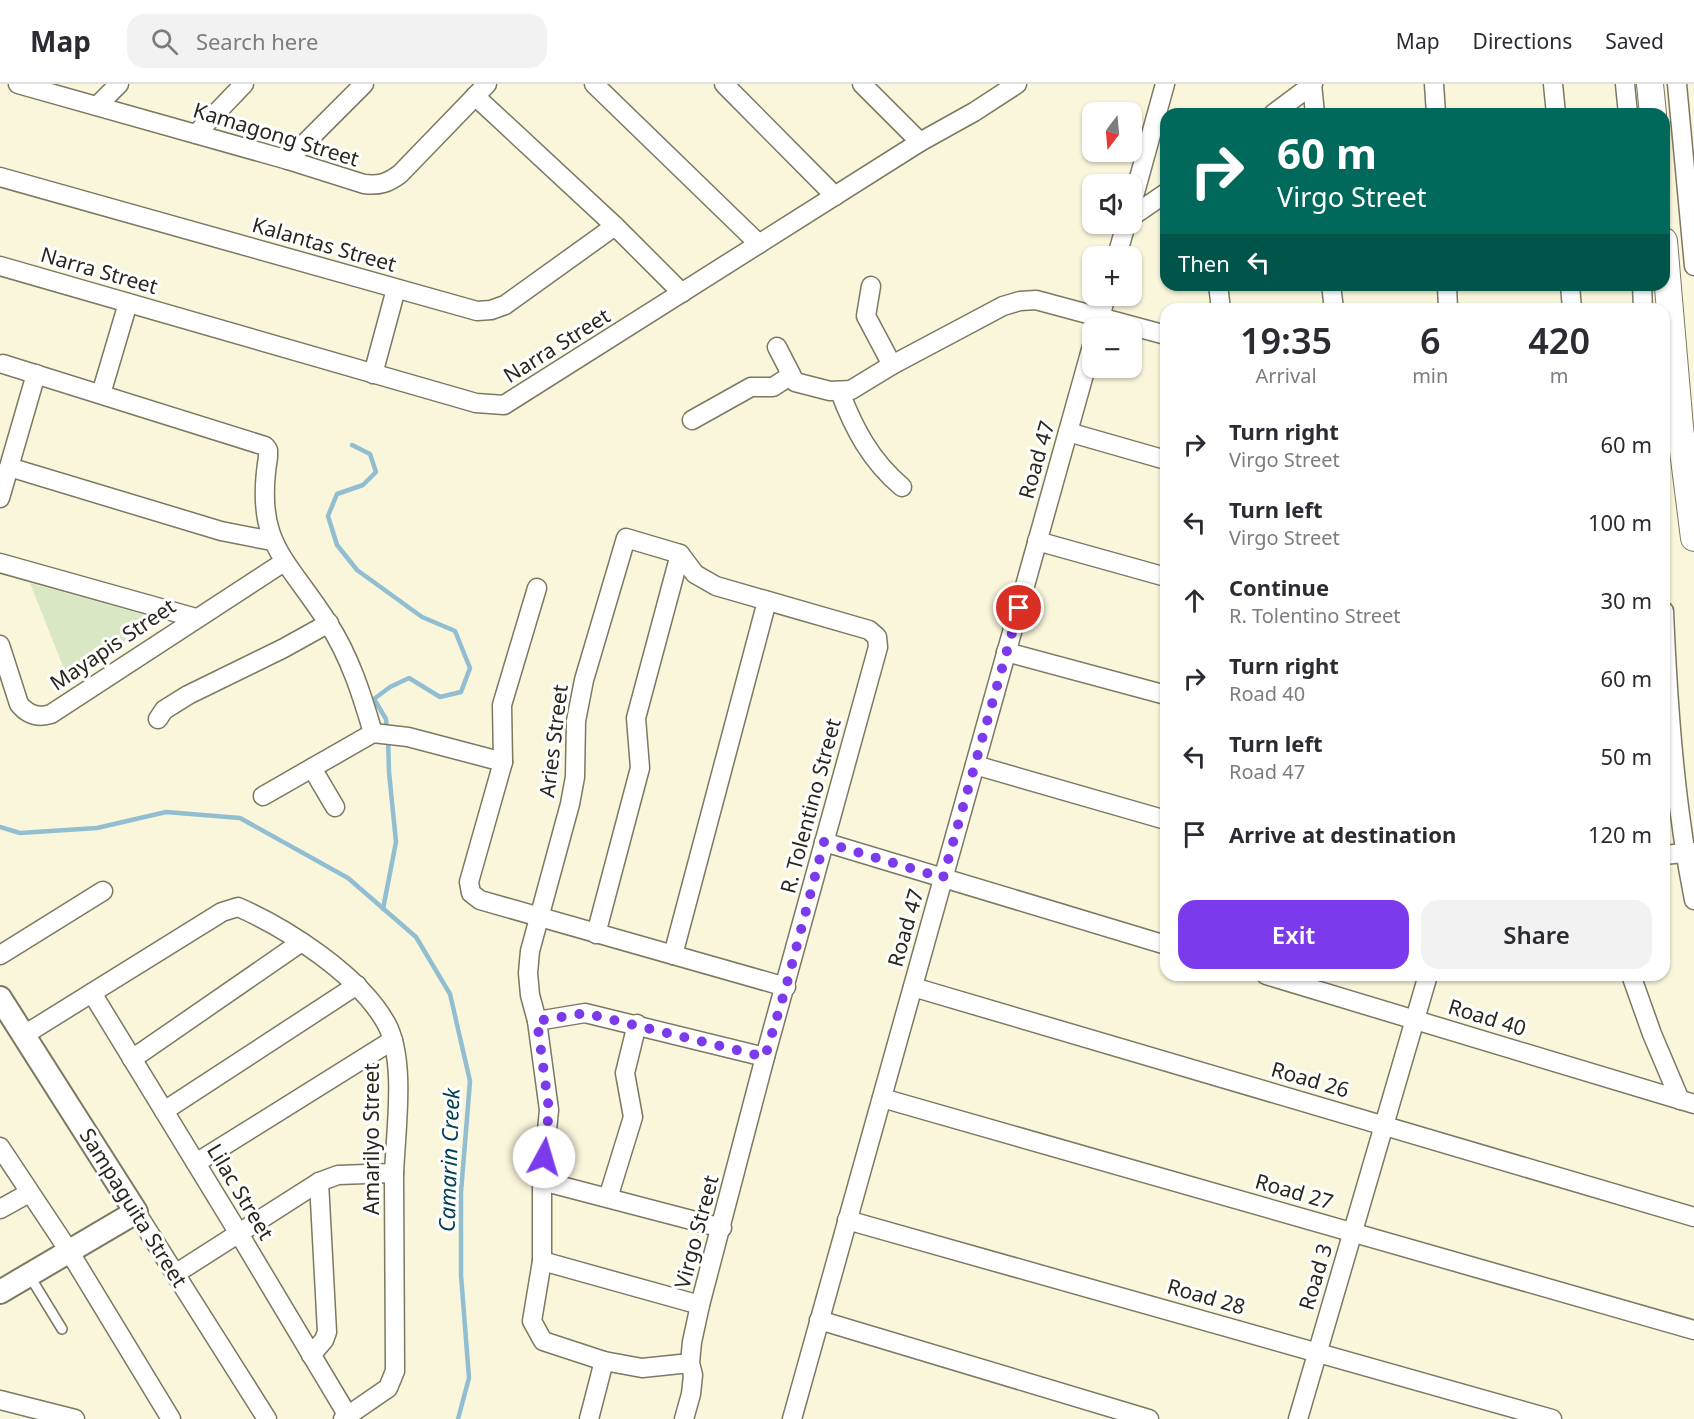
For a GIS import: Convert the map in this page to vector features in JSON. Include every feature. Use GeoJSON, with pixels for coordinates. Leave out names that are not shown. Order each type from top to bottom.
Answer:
{"type":"FeatureCollection","features":[{"type":"Feature","properties":{"kind":"main road"},"geometry":{"type":"LineString","coordinates":[[1650,84],[1652,108]]}},
{"type":"Feature","properties":{"kind":"main road"},"geometry":{"type":"LineString","coordinates":[[1670,338],[1686,409],[1694,538]]}},
{"type":"Feature","properties":{"kind":"street","name":"Kamagong Street"},"geometry":{"type":"LineString","coordinates":[[18,84],[288,160],[364,184],[383,184],[399,174],[481,90]]}},
{"type":"Feature","properties":{"kind":"street"},"geometry":{"type":"LineString","coordinates":[[97,106],[119,84]]}},
{"type":"Feature","properties":{"kind":"street"},"geometry":{"type":"LineString","coordinates":[[196,134],[244,84]]}},
{"type":"Feature","properties":{"kind":"street"},"geometry":{"type":"LineString","coordinates":[[288,160],[364,84]]}},
{"type":"Feature","properties":{"kind":"street"},"geometry":{"type":"LineString","coordinates":[[594,84],[759,244]]}},
{"type":"Feature","properties":{"kind":"street"},"geometry":{"type":"LineString","coordinates":[[724,84],[835,196]]}},
{"type":"Feature","properties":{"kind":"street"},"geometry":{"type":"LineString","coordinates":[[862,84],[920,142]]}},
{"type":"Feature","properties":{"kind":"street","name":"Narra Street"},"geometry":{"type":"LineString","coordinates":[[0,266],[476,403],[504,405],[920,142],[974,112],[1017,84]]}},
{"type":"Feature","properties":{"kind":"street"},"geometry":{"type":"LineString","coordinates":[[1140,174],[1165,84]]}},
{"type":"Feature","properties":{"kind":"street"},"geometry":{"type":"LineString","coordinates":[[1281,108],[1313,84]]}},
{"type":"Feature","properties":{"kind":"street"},"geometry":{"type":"LineString","coordinates":[[1313,84],[1315,108]]}},
{"type":"Feature","properties":{"kind":"street"},"geometry":{"type":"LineString","coordinates":[[1434,84],[1436,108]]}},
{"type":"Feature","properties":{"kind":"street"},"geometry":{"type":"LineString","coordinates":[[1553,84],[1555,108]]}},
{"type":"Feature","properties":{"kind":"street"},"geometry":{"type":"LineString","coordinates":[[1625,84],[1627,108]]}},
{"type":"Feature","properties":{"kind":"street"},"geometry":{"type":"LineString","coordinates":[[1677,84],[1694,266]]}},
{"type":"Feature","properties":{"kind":"street"},"geometry":{"type":"LineString","coordinates":[[481,90],[682,293]]}},
{"type":"Feature","properties":{"kind":"street","name":"Kalantas Street"},"geometry":{"type":"LineString","coordinates":[[0,177],[477,311],[491,310],[505,305],[615,226]]}},
{"type":"Feature","properties":{"kind":"street"},"geometry":{"type":"LineString","coordinates":[[1142,209],[1160,197]]}},
{"type":"Feature","properties":{"kind":"street"},"geometry":{"type":"LineString","coordinates":[[871,286],[866,316],[892,365]]}},
{"type":"Feature","properties":{"kind":"street"},"geometry":{"type":"LineString","coordinates":[[373,374],[396,289]]}},
{"type":"Feature","properties":{"kind":"street"},"geometry":{"type":"LineString","coordinates":[[777,347],[795,382],[840,392],[851,390],[892,365],[1003,306],[1020,301],[1036,300],[1085,318]]}},
{"type":"Feature","properties":{"kind":"street"},"geometry":{"type":"LineString","coordinates":[[101,394],[128,303]]}},
{"type":"Feature","properties":{"kind":"street"},"geometry":{"type":"LineString","coordinates":[[1142,331],[1160,334]]}},
{"type":"Feature","properties":{"kind":"street"},"geometry":{"type":"LineString","coordinates":[[3,364],[260,443],[268,450],[265,514],[272,541],[284,562],[329,624],[358,683],[372,733]]}},
{"type":"Feature","properties":{"kind":"street"},"geometry":{"type":"LineString","coordinates":[[0,498],[36,374]]}},
{"type":"Feature","properties":{"kind":"street"},"geometry":{"type":"LineString","coordinates":[[692,420],[751,387],[772,387],[790,376]]}},
{"type":"Feature","properties":{"kind":"street","name":"Road 47"},"geometry":{"type":"LineString","coordinates":[[792,1419],[1083,378]]}},
{"type":"Feature","properties":{"kind":"street"},"geometry":{"type":"LineString","coordinates":[[840,392],[853,426],[871,456],[885,473],[902,487]]}},
{"type":"Feature","properties":{"kind":"street"},"geometry":{"type":"LineString","coordinates":[[1068,432],[1160,458]]}},
{"type":"Feature","properties":{"kind":"street"},"geometry":{"type":"LineString","coordinates":[[9,467],[221,531],[272,541]]}},
{"type":"Feature","properties":{"kind":"street","name":"Aries Street"},"geometry":{"type":"LineString","coordinates":[[604,1361],[543,1341],[532,1321],[542,1261],[542,1181],[549,1110],[537,1021],[530,995],[528,973],[530,951],[570,804],[575,777],[576,721],[584,680],[626,538],[680,554]]}},
{"type":"Feature","properties":{"kind":"street"},"geometry":{"type":"LineString","coordinates":[[1037,541],[1160,575]]}},
{"type":"Feature","properties":{"kind":"street"},"geometry":{"type":"LineString","coordinates":[[674,955],[767,601],[716,586],[695,574],[680,554]]}},
{"type":"Feature","properties":{"kind":"street"},"geometry":{"type":"LineString","coordinates":[[596,934],[640,768],[636,718],[680,554]]}},
{"type":"Feature","properties":{"kind":"street","name":"Mayapis Street"},"geometry":{"type":"LineString","coordinates":[[0,645],[19,704],[26,711],[43,716],[51,714],[284,562]]}},
{"type":"Feature","properties":{"kind":"street"},"geometry":{"type":"LineString","coordinates":[[0,563],[196,618]]}},
{"type":"Feature","properties":{"kind":"street"},"geometry":{"type":"LineString","coordinates":[[537,588],[502,705],[503,762],[469,882],[471,893],[480,900],[786,987]]}},
{"type":"Feature","properties":{"kind":"street","name":"R. Tolentino Street"},"geometry":{"type":"LineString","coordinates":[[767,601],[869,630],[877,637],[878,647],[786,987]]}},
{"type":"Feature","properties":{"kind":"street"},"geometry":{"type":"LineString","coordinates":[[159,719],[164,710],[188,695],[329,624]]}},
{"type":"Feature","properties":{"kind":"street"},"geometry":{"type":"LineString","coordinates":[[1006,652],[1160,693]]}},
{"type":"Feature","properties":{"kind":"street"},"geometry":{"type":"LineString","coordinates":[[1670,728],[1694,900]]}},
{"type":"Feature","properties":{"kind":"street"},"geometry":{"type":"LineString","coordinates":[[263,796],[372,733],[408,737],[503,762]]}},
{"type":"Feature","properties":{"kind":"street"},"geometry":{"type":"LineString","coordinates":[[975,765],[1160,818]]}},
{"type":"Feature","properties":{"kind":"street"},"geometry":{"type":"LineString","coordinates":[[312,768],[335,807]]}},
{"type":"Feature","properties":{"kind":"street"},"geometry":{"type":"LineString","coordinates":[[824,842],[1160,943]]}},
{"type":"Feature","properties":{"kind":"street"},"geometry":{"type":"LineString","coordinates":[[1670,854],[1689,852]]}},
{"type":"Feature","properties":{"kind":"street"},"geometry":{"type":"LineString","coordinates":[[0,955],[103,891]]}},
{"type":"Feature","properties":{"kind":"street","name":"Amarilyo Street"},"geometry":{"type":"LineString","coordinates":[[24,1035],[222,912],[238,907],[256,915],[300,943],[357,986],[387,1024],[397,1060],[394,1173],[395,1371],[388,1388],[345,1417]]}},
{"type":"Feature","properties":{"kind":"street"},"geometry":{"type":"LineString","coordinates":[[132,1059],[300,943]]}},
{"type":"Feature","properties":{"kind":"street","name":"Road 40"},"geometry":{"type":"LineString","coordinates":[[1286,981],[1687,1102]]}},
{"type":"Feature","properties":{"kind":"street","name":"Road 3"},"geometry":{"type":"LineString","coordinates":[[1298,1419],[1426,981]]}},
{"type":"Feature","properties":{"kind":"street"},"geometry":{"type":"LineString","coordinates":[[1633,981],[1652,1034],[1687,1102]]}},
{"type":"Feature","properties":{"kind":"street"},"geometry":{"type":"LineString","coordinates":[[164,1110],[357,986]]}},
{"type":"Feature","properties":{"kind":"street","name":"Virgo Street"},"geometry":{"type":"LineString","coordinates":[[684,1419],[691,1394],[692,1342],[700,1305],[765,1057],[786,987]]}},
{"type":"Feature","properties":{"kind":"street","name":"Road 26"},"geometry":{"type":"LineString","coordinates":[[913,987],[1694,1217]]}},
{"type":"Feature","properties":{"kind":"street","name":"Lilac Street"},"geometry":{"type":"LineString","coordinates":[[92,993],[238,1232],[345,1417]]}},
{"type":"Feature","properties":{"kind":"street","name":"Sampaguita Street"},"geometry":{"type":"LineString","coordinates":[[0,998],[267,1419]]}},
{"type":"Feature","properties":{"kind":"street"},"geometry":{"type":"LineString","coordinates":[[537,1021],[585,1013],[765,1057]]}},
{"type":"Feature","properties":{"kind":"street"},"geometry":{"type":"LineString","coordinates":[[608,1198],[633,1117],[625,1073],[637,1024]]}},
{"type":"Feature","properties":{"kind":"street"},"geometry":{"type":"LineString","coordinates":[[196,1163],[393,1040]]}},
{"type":"Feature","properties":{"kind":"street","name":"Road 27"},"geometry":{"type":"LineString","coordinates":[[882,1098],[1694,1330]]}},
{"type":"Feature","properties":{"kind":"street"},"geometry":{"type":"LineString","coordinates":[[0,1147],[69,1251],[171,1419]]}},
{"type":"Feature","properties":{"kind":"street"},"geometry":{"type":"LineString","coordinates":[[175,1274],[319,1182],[338,1175],[394,1173]]}},
{"type":"Feature","properties":{"kind":"street"},"geometry":{"type":"LineString","coordinates":[[542,1181],[722,1228]]}},
{"type":"Feature","properties":{"kind":"street"},"geometry":{"type":"LineString","coordinates":[[311,1355],[324,1340],[327,1332],[319,1182]]}},
{"type":"Feature","properties":{"kind":"street"},"geometry":{"type":"LineString","coordinates":[[0,1209],[29,1193]]}},
{"type":"Feature","properties":{"kind":"street"},"geometry":{"type":"LineString","coordinates":[[0,1292],[136,1212]]}},
{"type":"Feature","properties":{"kind":"street","name":"Road 28"},"geometry":{"type":"LineString","coordinates":[[848,1220],[1552,1419]]}},
{"type":"Feature","properties":{"kind":"street"},"geometry":{"type":"LineString","coordinates":[[542,1261],[700,1305]]}},
{"type":"Feature","properties":{"kind":"street"},"geometry":{"type":"LineString","coordinates":[[819,1320],[1149,1419]]}},
{"type":"Feature","properties":{"kind":"street"},"geometry":{"type":"LineString","coordinates":[[589,1419],[604,1361],[642,1368],[690,1363]]}},
{"type":"Feature","properties":{"kind":"street"},"geometry":{"type":"LineString","coordinates":[[0,1400],[75,1419]]}},
{"type":"Feature","properties":{"kind":"lane"},"geometry":{"type":"LineString","coordinates":[[29,1275],[62,1329]]}},
{"type":"Feature","properties":{"kind":"green space"},"geometry":{"type":"Polygon","coordinates":[[[30,583],[159,619],[68,679],[30,583]]]}},
{"type":"Feature","properties":{"kind":"waterway"},"geometry":{"type":"LineString","coordinates":[[352,445],[370,454],[376,472],[363,485],[337,494],[328,516],[337,545],[357,570],[422,617],[455,631],[470,668],[461,692],[440,697],[409,678],[390,687],[374,699],[386,719],[387,730]]}},
{"type":"Feature","properties":{"kind":"waterway"},"geometry":{"type":"LineString","coordinates":[[383,909],[396,842],[388,738]]}},
{"type":"Feature","properties":{"kind":"waterway","name":"Camarin Creek"},"geometry":{"type":"LineString","coordinates":[[0,827],[20,833],[97,828],[166,812],[240,818],[348,878],[416,937],[450,994],[470,1081],[461,1192],[461,1275],[469,1378],[458,1419]]}},
{"type":"Feature","properties":{"kind":"route"},"geometry":{"type":"LineString","coordinates":[[544,1157],[549,1110],[537,1021],[585,1013],[765,1057],[824,842],[943,878],[1019,608]]}}]}
